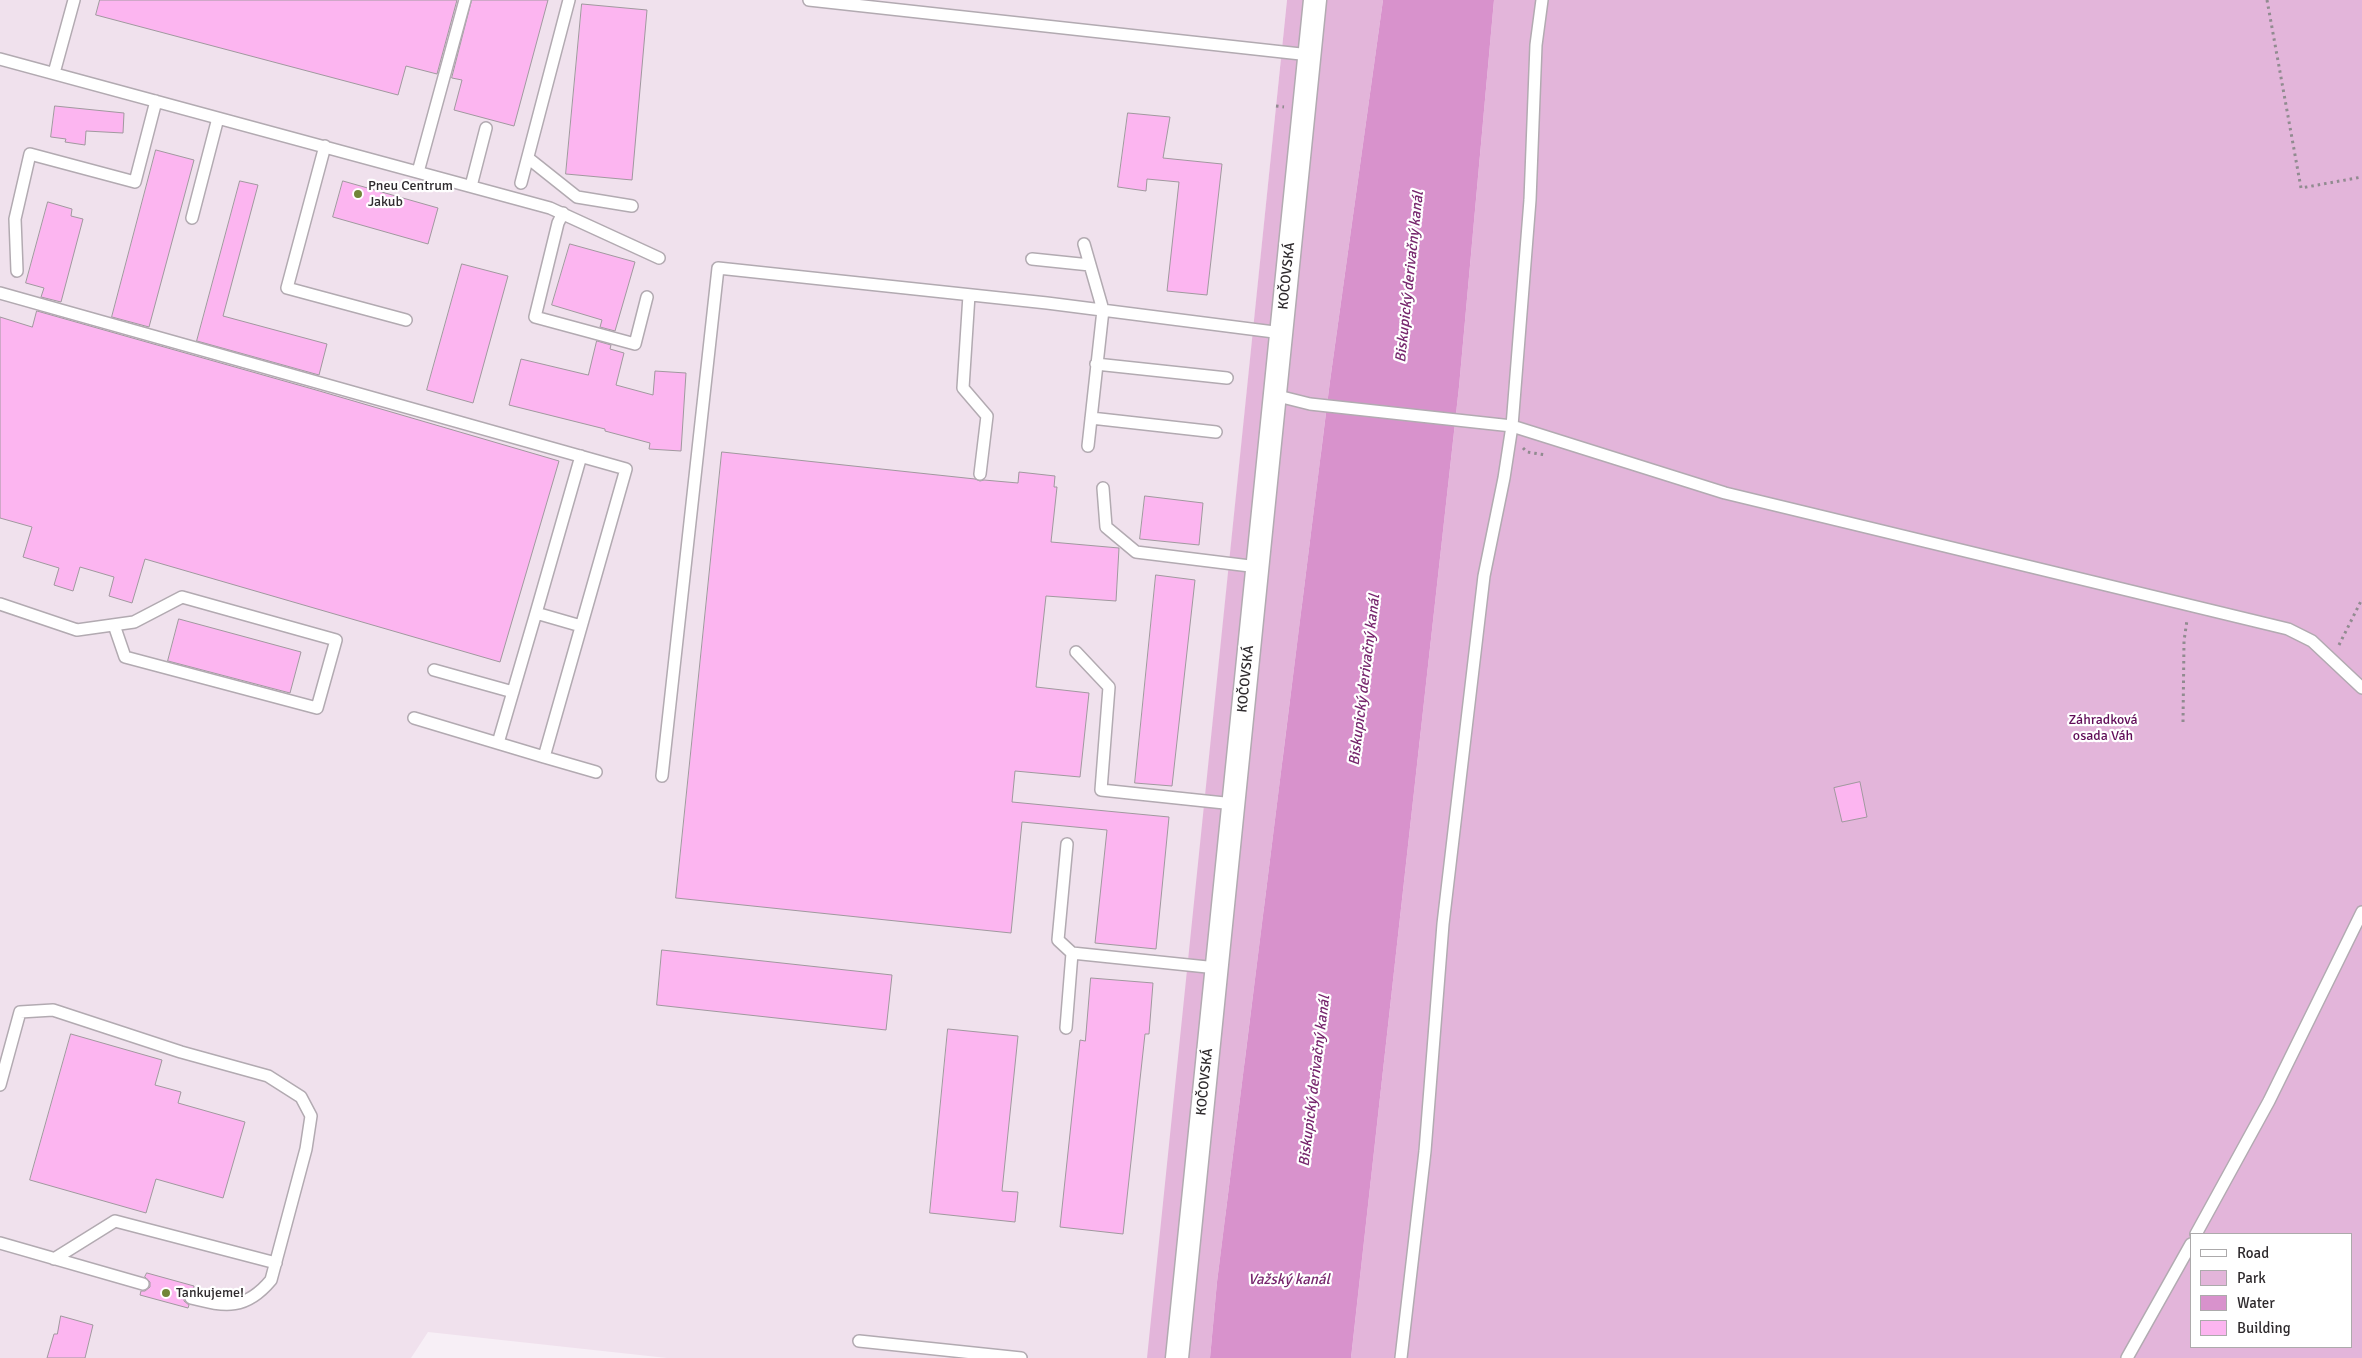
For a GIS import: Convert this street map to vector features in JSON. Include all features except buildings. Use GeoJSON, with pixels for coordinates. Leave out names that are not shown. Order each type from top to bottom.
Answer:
{"type":"FeatureCollection","features":[{"type":"Feature","properties":{"kind":"street","name":"KOČOVSKÁ"},"geometry":{"type":"LineString","coordinates":[[1178,1358],[1315,0]]}},
{"type":"Feature","properties":{"kind":"lane"},"geometry":{"type":"LineString","coordinates":[[54,73],[74,0]]}},
{"type":"Feature","properties":{"kind":"lane"},"geometry":{"type":"LineString","coordinates":[[418,172],[465,0]]}},
{"type":"Feature","properties":{"kind":"lane"},"geometry":{"type":"LineString","coordinates":[[521,183],[569,0]]}},
{"type":"Feature","properties":{"kind":"lane"},"geometry":{"type":"LineString","coordinates":[[809,0],[1310,55]]}},
{"type":"Feature","properties":{"kind":"lane"},"geometry":{"type":"LineString","coordinates":[[1401,1358],[1424,1151],[1443,924],[1484,576],[1504,478],[1512,426],[1530,200],[1536,45],[1542,0]]}},
{"type":"Feature","properties":{"kind":"lane"},"geometry":{"type":"LineString","coordinates":[[0,59],[325,146],[563,213],[658,258]]}},
{"type":"Feature","properties":{"kind":"lane"},"geometry":{"type":"LineString","coordinates":[[17,271],[15,220],[30,154],[135,182],[156,101]]}},
{"type":"Feature","properties":{"kind":"lane"},"geometry":{"type":"LineString","coordinates":[[192,218],[218,118]]}},
{"type":"Feature","properties":{"kind":"lane"},"geometry":{"type":"LineString","coordinates":[[471,186],[486,128]]}},
{"type":"Feature","properties":{"kind":"lane"},"geometry":{"type":"LineString","coordinates":[[325,146],[287,288],[406,320]]}},
{"type":"Feature","properties":{"kind":"lane"},"geometry":{"type":"LineString","coordinates":[[528,158],[577,197],[632,206]]}},
{"type":"Feature","properties":{"kind":"lane"},"geometry":{"type":"LineString","coordinates":[[563,213],[558,223],[535,317],[635,344],[647,297]]}},
{"type":"Feature","properties":{"kind":"lane"},"geometry":{"type":"LineString","coordinates":[[1084,244],[1103,310],[1088,446]]}},
{"type":"Feature","properties":{"kind":"lane"},"geometry":{"type":"LineString","coordinates":[[1032,259],[1090,265]]}},
{"type":"Feature","properties":{"kind":"lane"},"geometry":{"type":"LineString","coordinates":[[662,776],[718,268],[1103,310],[1282,333]]}},
{"type":"Feature","properties":{"kind":"lane"},"geometry":{"type":"LineString","coordinates":[[0,293],[626,469],[544,756]]}},
{"type":"Feature","properties":{"kind":"lane"},"geometry":{"type":"LineString","coordinates":[[969,295],[963,388],[987,416],[980,474]]}},
{"type":"Feature","properties":{"kind":"lane"},"geometry":{"type":"LineString","coordinates":[[1096,364],[1227,378]]}},
{"type":"Feature","properties":{"kind":"lane"},"geometry":{"type":"LineString","coordinates":[[1274,395],[1310,404],[1512,426],[1725,492],[2288,629],[2312,641],[2362,688]]}},
{"type":"Feature","properties":{"kind":"lane"},"geometry":{"type":"LineString","coordinates":[[1091,418],[1216,432]]}},
{"type":"Feature","properties":{"kind":"lane"},"geometry":{"type":"LineString","coordinates":[[498,743],[581,456]]}},
{"type":"Feature","properties":{"kind":"lane"},"geometry":{"type":"LineString","coordinates":[[1103,488],[1106,527],[1136,552],[1258,567]]}},
{"type":"Feature","properties":{"kind":"lane"},"geometry":{"type":"LineString","coordinates":[[0,604],[77,630],[134,622],[182,597],[336,640],[317,708],[126,657],[114,625]]}},
{"type":"Feature","properties":{"kind":"lane"},"geometry":{"type":"LineString","coordinates":[[536,613],[581,626]]}},
{"type":"Feature","properties":{"kind":"lane"},"geometry":{"type":"LineString","coordinates":[[1076,652],[1109,687],[1101,790],[1234,804]]}},
{"type":"Feature","properties":{"kind":"lane"},"geometry":{"type":"LineString","coordinates":[[434,670],[513,692]]}},
{"type":"Feature","properties":{"kind":"lane"},"geometry":{"type":"LineString","coordinates":[[414,718],[596,772]]}},
{"type":"Feature","properties":{"kind":"lane"},"geometry":{"type":"LineString","coordinates":[[1067,844],[1058,940],[1072,953],[1217,968]]}},
{"type":"Feature","properties":{"kind":"lane"},"geometry":{"type":"LineString","coordinates":[[2197,1233],[2269,1102],[2362,912]]}},
{"type":"Feature","properties":{"kind":"lane"},"geometry":{"type":"LineString","coordinates":[[1066,1028],[1072,953]]}},
{"type":"Feature","properties":{"kind":"lane"},"geometry":{"type":"LineString","coordinates":[[0,1085],[20,1012],[53,1010],[181,1052],[268,1076],[301,1097],[311,1116],[306,1150],[271,1280],[262,1292],[247,1302],[226,1304],[191,1298]]}},
{"type":"Feature","properties":{"kind":"lane"},"geometry":{"type":"LineString","coordinates":[[54,1259],[115,1221],[276,1264]]}},
{"type":"Feature","properties":{"kind":"lane"},"geometry":{"type":"LineString","coordinates":[[0,1243],[143,1284]]}},
{"type":"Feature","properties":{"kind":"lane"},"geometry":{"type":"LineString","coordinates":[[2127,1358],[2190,1246]]}},
{"type":"Feature","properties":{"kind":"lane"},"geometry":{"type":"LineString","coordinates":[[859,1341],[1021,1358]]}},
{"type":"Feature","properties":{"kind":"path"},"geometry":{"type":"LineString","coordinates":[[2267,0],[2301,188],[2362,177]]}},
{"type":"Feature","properties":{"kind":"path"},"geometry":{"type":"LineString","coordinates":[[2331,657],[2346,635],[2362,599]]}},
{"type":"Feature","properties":{"kind":"path"},"geometry":{"type":"LineString","coordinates":[[2183,722],[2184,641],[2192,605]]}},
{"type":"Feature","properties":{"kind":"shaded area"},"geometry":{"type":"Polygon","coordinates":[[[0,0],[1287,0],[1148,1358],[667,1358],[428,1332],[411,1358],[0,1358],[0,0]]]}},
{"type":"Feature","properties":{"kind":"green space"},"geometry":{"type":"Polygon","coordinates":[[[1287,0],[1383,0],[1330,381],[1217,1282],[1210,1358],[1147,1358],[1287,0]]]}},
{"type":"Feature","properties":{"kind":"green space","name":"Záhradková osada Váh"},"geometry":{"type":"Polygon","coordinates":[[[1494,0],[2362,0],[2362,1358],[1351,1358],[1459,387],[1494,0]]]}},
{"type":"Feature","properties":{"kind":"water","name":"Važský kanál"},"geometry":{"type":"Polygon","coordinates":[[[1383,0],[1494,0],[1459,387],[1351,1358],[1210,1358],[1217,1282],[1330,381],[1383,0]]]}},
{"type":"Feature","properties":{"kind":"place","name":"Pneu Centrum Jakub"},"geometry":{"type":"Point","coordinates":[358,194]}},
{"type":"Feature","properties":{"kind":"place","name":"Tankujeme!"},"geometry":{"type":"Point","coordinates":[166,1293]}},
{"type":"Feature","properties":{"kind":"water label","name":"Biskupický derivačný kanál"},"geometry":{"type":"Point","coordinates":[1410,277]}},
{"type":"Feature","properties":{"kind":"water label","name":"Biskupický derivačný kanál"},"geometry":{"type":"Point","coordinates":[1365,680]}},
{"type":"Feature","properties":{"kind":"water label","name":"Biskupický derivačný kanál"},"geometry":{"type":"Point","coordinates":[1315,1081]}}]}
